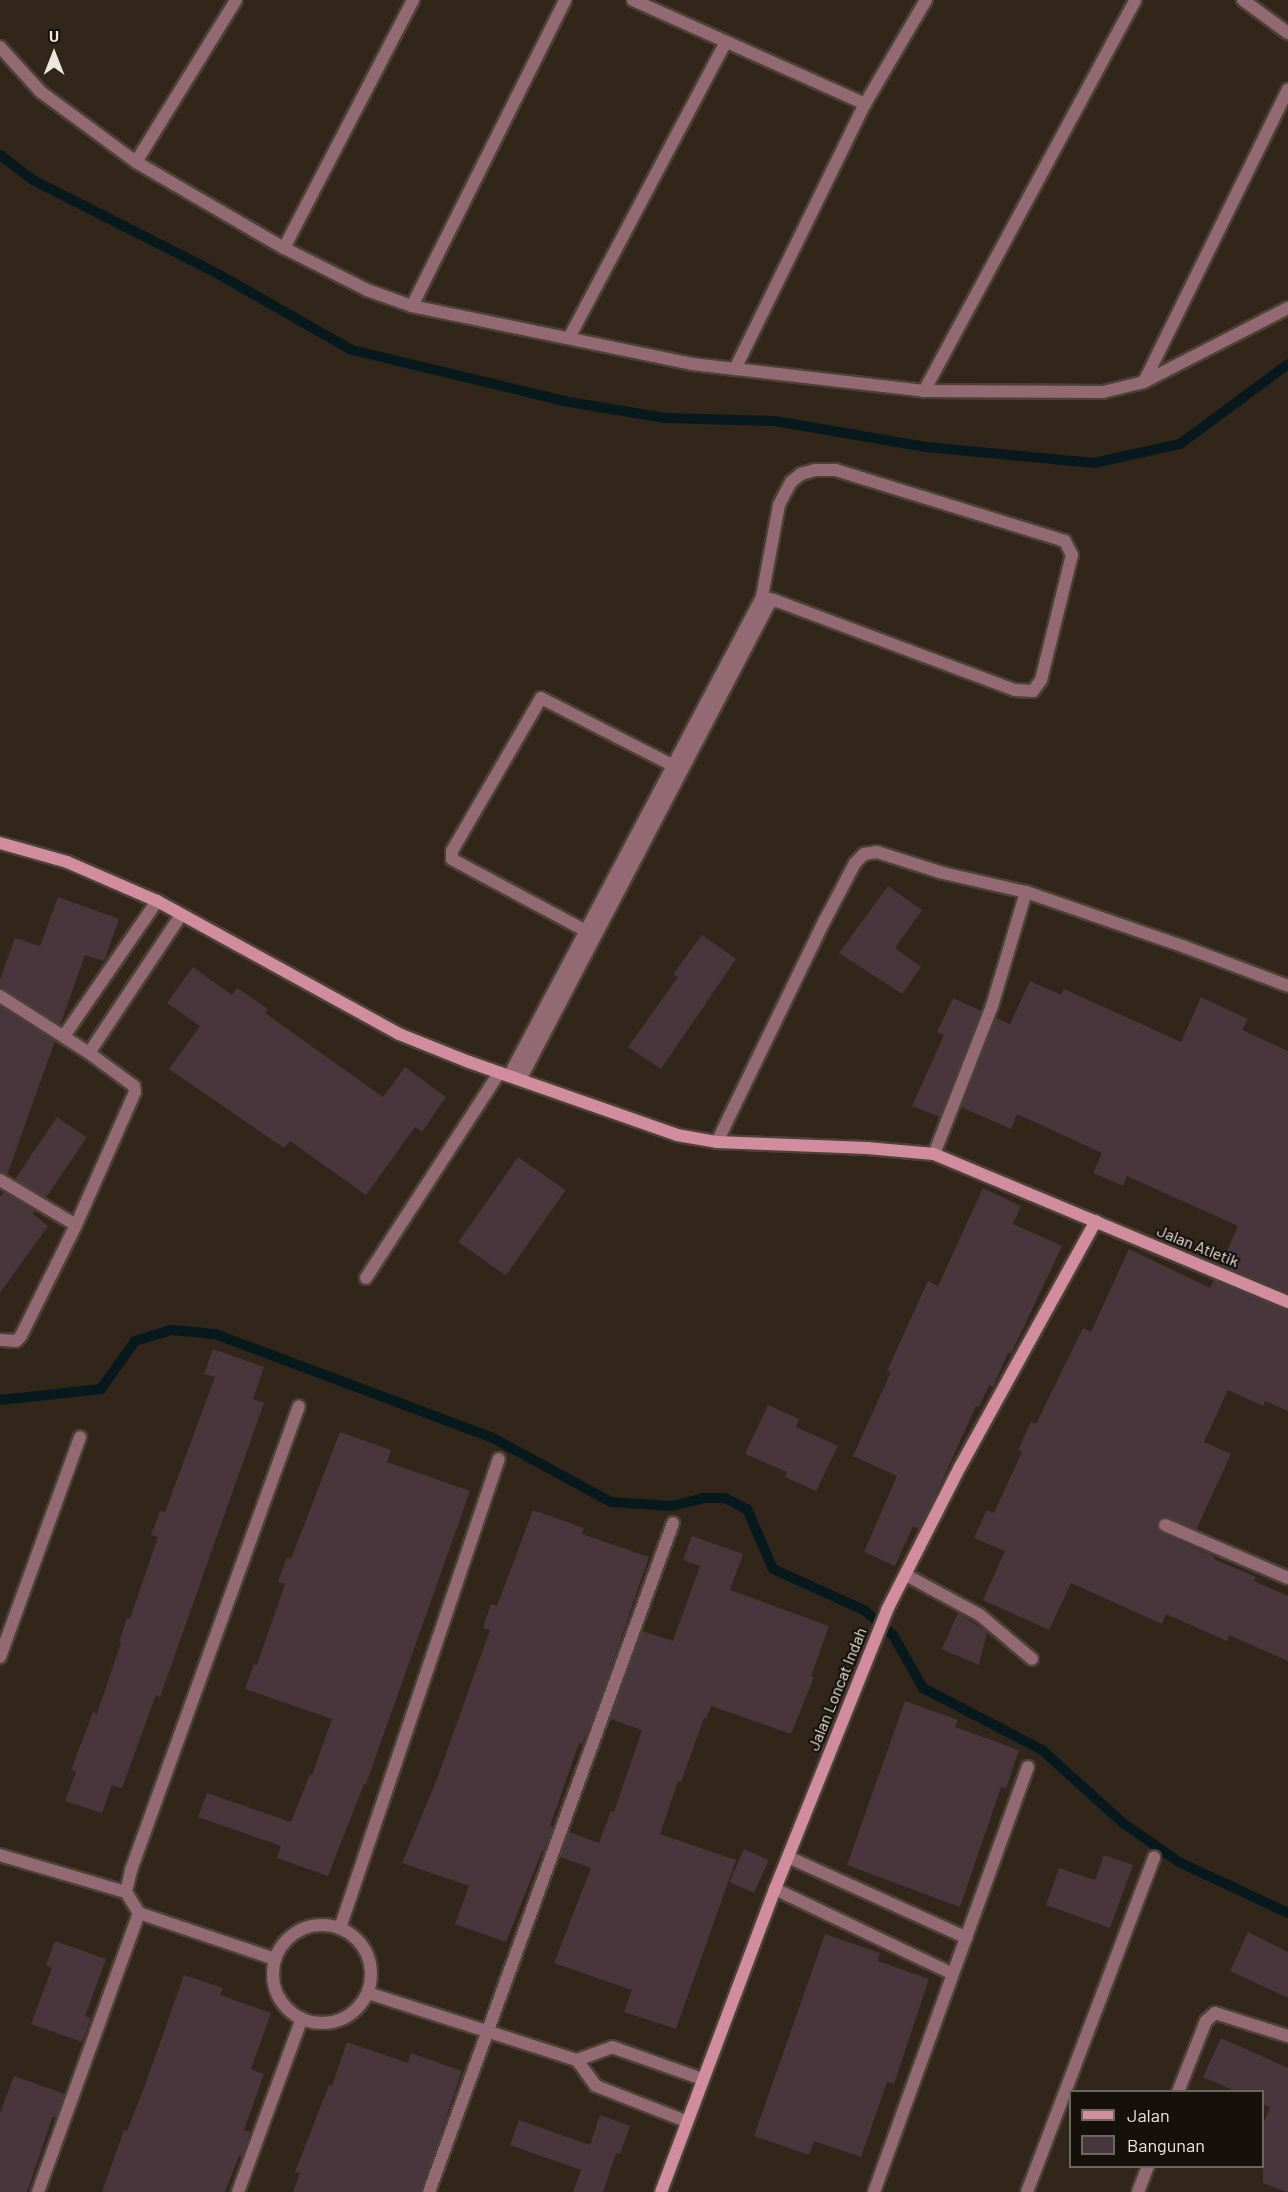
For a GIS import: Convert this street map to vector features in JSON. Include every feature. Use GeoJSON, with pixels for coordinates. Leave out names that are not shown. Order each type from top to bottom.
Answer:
{"type":"FeatureCollection","features":[{"type":"Feature","properties":{"kind":"street"},"geometry":{"type":"LineString","coordinates":[[136,162],[236,0]]}},
{"type":"Feature","properties":{"kind":"street"},"geometry":{"type":"LineString","coordinates":[[284,248],[412,0]]}},
{"type":"Feature","properties":{"kind":"street"},"geometry":{"type":"LineString","coordinates":[[412,306],[565,0]]}},
{"type":"Feature","properties":{"kind":"street"},"geometry":{"type":"LineString","coordinates":[[633,0],[865,104]]}},
{"type":"Feature","properties":{"kind":"street"},"geometry":{"type":"LineString","coordinates":[[735,369],[865,104],[926,0]]}},
{"type":"Feature","properties":{"kind":"street"},"geometry":{"type":"LineString","coordinates":[[924,391],[1135,0]]}},
{"type":"Feature","properties":{"kind":"street"},"geometry":{"type":"LineString","coordinates":[[1243,0],[1288,33]]}},
{"type":"Feature","properties":{"kind":"street"},"geometry":{"type":"LineString","coordinates":[[569,338],[726,42]]}},
{"type":"Feature","properties":{"kind":"street"},"geometry":{"type":"LineString","coordinates":[[0,47],[41,92],[136,162],[284,248],[367,290],[412,306],[692,364],[924,391],[1102,392],[1144,382],[1288,308]]}},
{"type":"Feature","properties":{"kind":"street"},"geometry":{"type":"LineString","coordinates":[[1144,382],[1288,89]]}},
{"type":"Feature","properties":{"kind":"street"},"geometry":{"type":"LineString","coordinates":[[366,1278],[509,1076],[765,608],[779,505],[791,482],[801,474],[815,470],[835,470],[1065,541],[1072,555],[1041,680],[1033,691],[1015,690],[768,598]]}},
{"type":"Feature","properties":{"kind":"street"},"geometry":{"type":"LineString","coordinates":[[509,1076],[674,766],[768,598]]}},
{"type":"Feature","properties":{"kind":"street"},"geometry":{"type":"LineString","coordinates":[[586,932],[452,859],[453,851],[541,698],[674,766]]}},
{"type":"Feature","properties":{"kind":"street","name":"Jalan Atletik"},"geometry":{"type":"LineString","coordinates":[[0,843],[67,862],[157,901],[399,1034],[509,1076],[677,1135],[717,1142],[867,1148],[934,1154],[1288,1302]]}},
{"type":"Feature","properties":{"kind":"street"},"geometry":{"type":"LineString","coordinates":[[717,1142],[825,920],[855,863],[864,854],[877,852],[943,873],[1026,892],[1185,946],[1288,986]]}},
{"type":"Feature","properties":{"kind":"street"},"geometry":{"type":"LineString","coordinates":[[934,1154],[992,1006],[1026,892]]}},
{"type":"Feature","properties":{"kind":"street"},"geometry":{"type":"LineString","coordinates":[[64,1036],[157,901]]}},
{"type":"Feature","properties":{"kind":"street"},"geometry":{"type":"LineString","coordinates":[[89,1053],[182,915]]}},
{"type":"Feature","properties":{"kind":"street"},"geometry":{"type":"LineString","coordinates":[[0,996],[89,1053],[134,1086],[135,1092],[76,1225],[21,1336],[16,1341],[0,1340]]}},
{"type":"Feature","properties":{"kind":"street"},"geometry":{"type":"LineString","coordinates":[[0,1180],[76,1225]]}},
{"type":"Feature","properties":{"kind":"street","name":"Jalan Loncat Indah"},"geometry":{"type":"LineString","coordinates":[[661,2192],[775,1889],[887,1610],[960,1467],[1096,1221]]}},
{"type":"Feature","properties":{"kind":"street"},"geometry":{"type":"LineString","coordinates":[[126,1892],[131,1870],[299,1406]]}},
{"type":"Feature","properties":{"kind":"street"},"geometry":{"type":"LineString","coordinates":[[0,1657],[80,1437]]}},
{"type":"Feature","properties":{"kind":"street"},"geometry":{"type":"LineString","coordinates":[[339,1928],[499,1459]]}},
{"type":"Feature","properties":{"kind":"street"},"geometry":{"type":"LineString","coordinates":[[429,2192],[674,1523]]}},
{"type":"Feature","properties":{"kind":"street"},"geometry":{"type":"LineString","coordinates":[[1165,1525],[1288,1578]]}},
{"type":"Feature","properties":{"kind":"street"},"geometry":{"type":"LineString","coordinates":[[906,1575],[980,1615],[1032,1659]]}},
{"type":"Feature","properties":{"kind":"street"},"geometry":{"type":"LineString","coordinates":[[874,2192],[1028,1767]]}},
{"type":"Feature","properties":{"kind":"street"},"geometry":{"type":"LineString","coordinates":[[0,1854],[126,1892],[139,1913],[275,1959]]}},
{"type":"Feature","properties":{"kind":"street"},"geometry":{"type":"LineString","coordinates":[[788,1857],[967,1938]]}},
{"type":"Feature","properties":{"kind":"street"},"geometry":{"type":"LineString","coordinates":[[1027,2192],[1154,1857]]}},
{"type":"Feature","properties":{"kind":"street"},"geometry":{"type":"LineString","coordinates":[[775,1889],[953,1974]]}},
{"type":"Feature","properties":{"kind":"street"},"geometry":{"type":"LineString","coordinates":[[38,2192],[139,1913]]}},
{"type":"Feature","properties":{"kind":"street"},"geometry":{"type":"LineString","coordinates":[[324,1924],[339,1928],[353,1935],[364,1947],[371,1961],[372,1978],[368,1993],[360,2007],[346,2017],[330,2023],[302,2018],[284,2006],[276,1992],[273,1975],[275,1959],[282,1945],[301,1930],[324,1924]]}},
{"type":"Feature","properties":{"kind":"street"},"geometry":{"type":"LineString","coordinates":[[368,1993],[577,2060],[596,2086],[686,2121]]}},
{"type":"Feature","properties":{"kind":"street"},"geometry":{"type":"LineString","coordinates":[[1178,2090],[1206,2020],[1215,2013],[1288,2036]]}},
{"type":"Feature","properties":{"kind":"street"},"geometry":{"type":"LineString","coordinates":[[238,2192],[302,2018]]}},
{"type":"Feature","properties":{"kind":"street"},"geometry":{"type":"LineString","coordinates":[[577,2060],[612,2047],[702,2079]]}},
{"type":"Feature","properties":{"kind":"street"},"geometry":{"type":"LineString","coordinates":[[1140,2192],[1147,2168]]}},
{"type":"Feature","properties":{"kind":"building"},"geometry":{"type":"Polygon","coordinates":[[[888,886],[922,910],[895,948],[921,967],[902,994],[839,953],[888,886]]]}},
{"type":"Feature","properties":{"kind":"building"},"geometry":{"type":"Polygon","coordinates":[[[58,897],[119,919],[104,961],[85,955],[60,1025],[0,988],[0,980],[15,938],[40,946],[58,897]]]}},
{"type":"Feature","properties":{"kind":"building"},"geometry":{"type":"Polygon","coordinates":[[[702,935],[736,959],[661,1069],[628,1047],[678,977],[673,974],[702,935]]]}},
{"type":"Feature","properties":{"kind":"building"},"geometry":{"type":"Polygon","coordinates":[[[193,967],[232,995],[237,988],[268,1009],[265,1013],[383,1097],[405,1067],[446,1097],[422,1132],[415,1127],[366,1195],[290,1141],[284,1148],[169,1069],[200,1026],[167,1003],[193,967]]]}},
{"type":"Feature","properties":{"kind":"building"},"geometry":{"type":"Polygon","coordinates":[[[1030,981],[1061,995],[1064,989],[1181,1042],[1201,997],[1248,1019],[1242,1030],[1288,1051],[1288,1293],[1221,1265],[1238,1226],[1127,1176],[1123,1186],[1093,1173],[1102,1153],[1017,1114],[1011,1129],[961,1107],[996,1018],[1010,1024],[1030,981]]]}},
{"type":"Feature","properties":{"kind":"building"},"geometry":{"type":"Polygon","coordinates":[[[953,998],[981,1011],[940,1117],[912,1106],[944,1035],[937,1032],[953,998]]]}},
{"type":"Feature","properties":{"kind":"building"},"geometry":{"type":"Polygon","coordinates":[[[0,1006],[55,1041],[7,1175],[0,1172],[0,1006]]]}},
{"type":"Feature","properties":{"kind":"building"},"geometry":{"type":"Polygon","coordinates":[[[57,1117],[87,1137],[45,1199],[15,1179],[57,1117]]]}},
{"type":"Feature","properties":{"kind":"building"},"geometry":{"type":"Polygon","coordinates":[[[518,1157],[566,1190],[506,1275],[458,1242],[518,1157]]]}},
{"type":"Feature","properties":{"kind":"building"},"geometry":{"type":"Polygon","coordinates":[[[983,1188],[1021,1206],[1013,1224],[1062,1246],[1011,1354],[1008,1353],[993,1387],[989,1385],[979,1407],[976,1406],[919,1529],[913,1526],[895,1566],[864,1552],[897,1476],[853,1456],[891,1372],[887,1371],[928,1281],[938,1286],[983,1188]]]}},
{"type":"Feature","properties":{"kind":"building"},"geometry":{"type":"Polygon","coordinates":[[[4,1192],[35,1211],[33,1214],[48,1226],[0,1293],[0,1197],[4,1192]]]}},
{"type":"Feature","properties":{"kind":"building"},"geometry":{"type":"Polygon","coordinates":[[[1129,1249],[1210,1288],[1214,1280],[1288,1310],[1288,1411],[1265,1401],[1263,1406],[1228,1390],[1204,1442],[1231,1454],[1196,1530],[1165,1517],[1160,1519],[1157,1525],[1162,1533],[1256,1577],[1254,1581],[1288,1596],[1288,1661],[1229,1635],[1227,1641],[1166,1614],[1162,1624],[1071,1583],[1049,1630],[983,1600],[1005,1551],[974,1538],[987,1510],[994,1513],[1022,1452],[1018,1450],[1031,1422],[1036,1424],[1083,1328],[1091,1332],[1129,1249]]]}},
{"type":"Feature","properties":{"kind":"building"},"geometry":{"type":"Polygon","coordinates":[[[213,1349],[264,1367],[253,1399],[264,1403],[160,1697],[156,1695],[122,1788],[112,1785],[102,1813],[65,1801],[76,1772],[71,1770],[93,1712],[97,1714],[127,1618],[130,1619],[158,1537],[151,1535],[160,1511],[165,1512],[215,1377],[204,1374],[213,1349]]]}},
{"type":"Feature","properties":{"kind":"building"},"geometry":{"type":"Polygon","coordinates":[[[768,1405],[799,1419],[796,1427],[838,1446],[816,1491],[785,1477],[787,1472],[745,1454],[768,1405]]]}},
{"type":"Feature","properties":{"kind":"building"},"geometry":{"type":"Polygon","coordinates":[[[340,1432],[391,1450],[387,1462],[470,1491],[366,1784],[364,1784],[328,1876],[277,1858],[281,1846],[198,1817],[207,1793],[291,1822],[310,1774],[312,1775],[332,1719],[245,1689],[254,1664],[257,1665],[285,1584],[278,1582],[287,1557],[291,1559],[340,1432]]]}},
{"type":"Feature","properties":{"kind":"building"},"geometry":{"type":"Polygon","coordinates":[[[533,1510],[584,1528],[582,1534],[649,1557],[595,1714],[582,1744],[579,1743],[550,1826],[553,1827],[506,1942],[455,1924],[469,1886],[402,1863],[437,1779],[490,1630],[483,1628],[491,1604],[497,1606],[533,1510]]]}},
{"type":"Feature","properties":{"kind":"building"},"geometry":{"type":"Polygon","coordinates":[[[692,1536],[743,1554],[730,1590],[829,1626],[811,1676],[814,1677],[791,1734],[711,1706],[706,1719],[704,1718],[681,1782],[678,1781],[660,1834],[736,1860],[676,2029],[624,2012],[632,1990],[554,1963],[591,1868],[560,1857],[569,1832],[599,1843],[611,1811],[614,1812],[642,1730],[610,1719],[642,1631],[673,1641],[700,1566],[683,1560],[692,1536]]]}},
{"type":"Feature","properties":{"kind":"building"},"geometry":{"type":"Polygon","coordinates":[[[958,1613],[987,1632],[979,1665],[942,1649],[958,1613]]]}},
{"type":"Feature","properties":{"kind":"building"},"geometry":{"type":"Polygon","coordinates":[[[905,1701],[958,1720],[955,1727],[1019,1750],[1006,1788],[1001,1787],[960,1907],[847,1865],[905,1701]]]}},
{"type":"Feature","properties":{"kind":"building"},"geometry":{"type":"Polygon","coordinates":[[[744,1849],[769,1860],[754,1893],[729,1882],[744,1849]]]}},
{"type":"Feature","properties":{"kind":"building"},"geometry":{"type":"Polygon","coordinates":[[[1104,1855],[1133,1865],[1110,1928],[1046,1905],[1059,1868],[1095,1880],[1104,1855]]]}},
{"type":"Feature","properties":{"kind":"building"},"geometry":{"type":"Polygon","coordinates":[[[1248,1932],[1288,1952],[1288,1998],[1230,1971],[1248,1932]]]}},
{"type":"Feature","properties":{"kind":"building"},"geometry":{"type":"Polygon","coordinates":[[[825,1934],[880,1953],[878,1961],[929,1979],[894,2084],[887,2082],[861,2157],[814,2141],[809,2155],[754,2136],[825,1934]]]}},
{"type":"Feature","properties":{"kind":"building"},"geometry":{"type":"Polygon","coordinates":[[[55,1941],[106,1959],[85,2016],[91,2018],[82,2042],[31,2024],[52,1968],[46,1965],[55,1941]]]}},
{"type":"Feature","properties":{"kind":"building"},"geometry":{"type":"Polygon","coordinates":[[[184,1975],[223,1988],[220,1995],[271,2013],[251,2069],[264,2074],[244,2130],[250,2132],[242,2157],[239,2156],[225,2192],[102,2192],[124,2130],[127,2131],[144,2088],[184,1975]]]}},
{"type":"Feature","properties":{"kind":"building"},"geometry":{"type":"Polygon","coordinates":[[[1221,2038],[1288,2068],[1288,2192],[1263,2183],[1264,2122],[1270,2107],[1264,2104],[1264,2090],[1233,2090],[1203,2077],[1221,2038]]]}},
{"type":"Feature","properties":{"kind":"building"},"geometry":{"type":"Polygon","coordinates":[[[347,2042],[408,2063],[411,2053],[462,2071],[421,2192],[293,2192],[300,2173],[295,2172],[329,2085],[332,2086],[347,2042]]]}},
{"type":"Feature","properties":{"kind":"building"},"geometry":{"type":"Polygon","coordinates":[[[14,2076],[65,2094],[56,2118],[53,2116],[27,2192],[0,2192],[0,2113],[14,2076]]]}},
{"type":"Feature","properties":{"kind":"building"},"geometry":{"type":"Polygon","coordinates":[[[600,2115],[630,2126],[620,2154],[616,2153],[603,2192],[573,2192],[581,2170],[510,2145],[519,2120],[590,2145],[600,2115]]]}},
{"type":"Feature","properties":{"kind":"waterway"},"geometry":{"type":"LineString","coordinates":[[0,155],[33,180],[218,274],[352,350],[569,402],[666,418],[775,421],[926,447],[1094,463],[1180,444],[1288,364]]}},
{"type":"Feature","properties":{"kind":"waterway"},"geometry":{"type":"LineString","coordinates":[[0,1400],[101,1389],[135,1341],[171,1330],[215,1334],[493,1438],[611,1502],[672,1506],[703,1498],[725,1498],[747,1509],[773,1569],[864,1610],[893,1635],[923,1688],[1042,1750],[1123,1823],[1179,1862],[1288,1913]]}}]}
